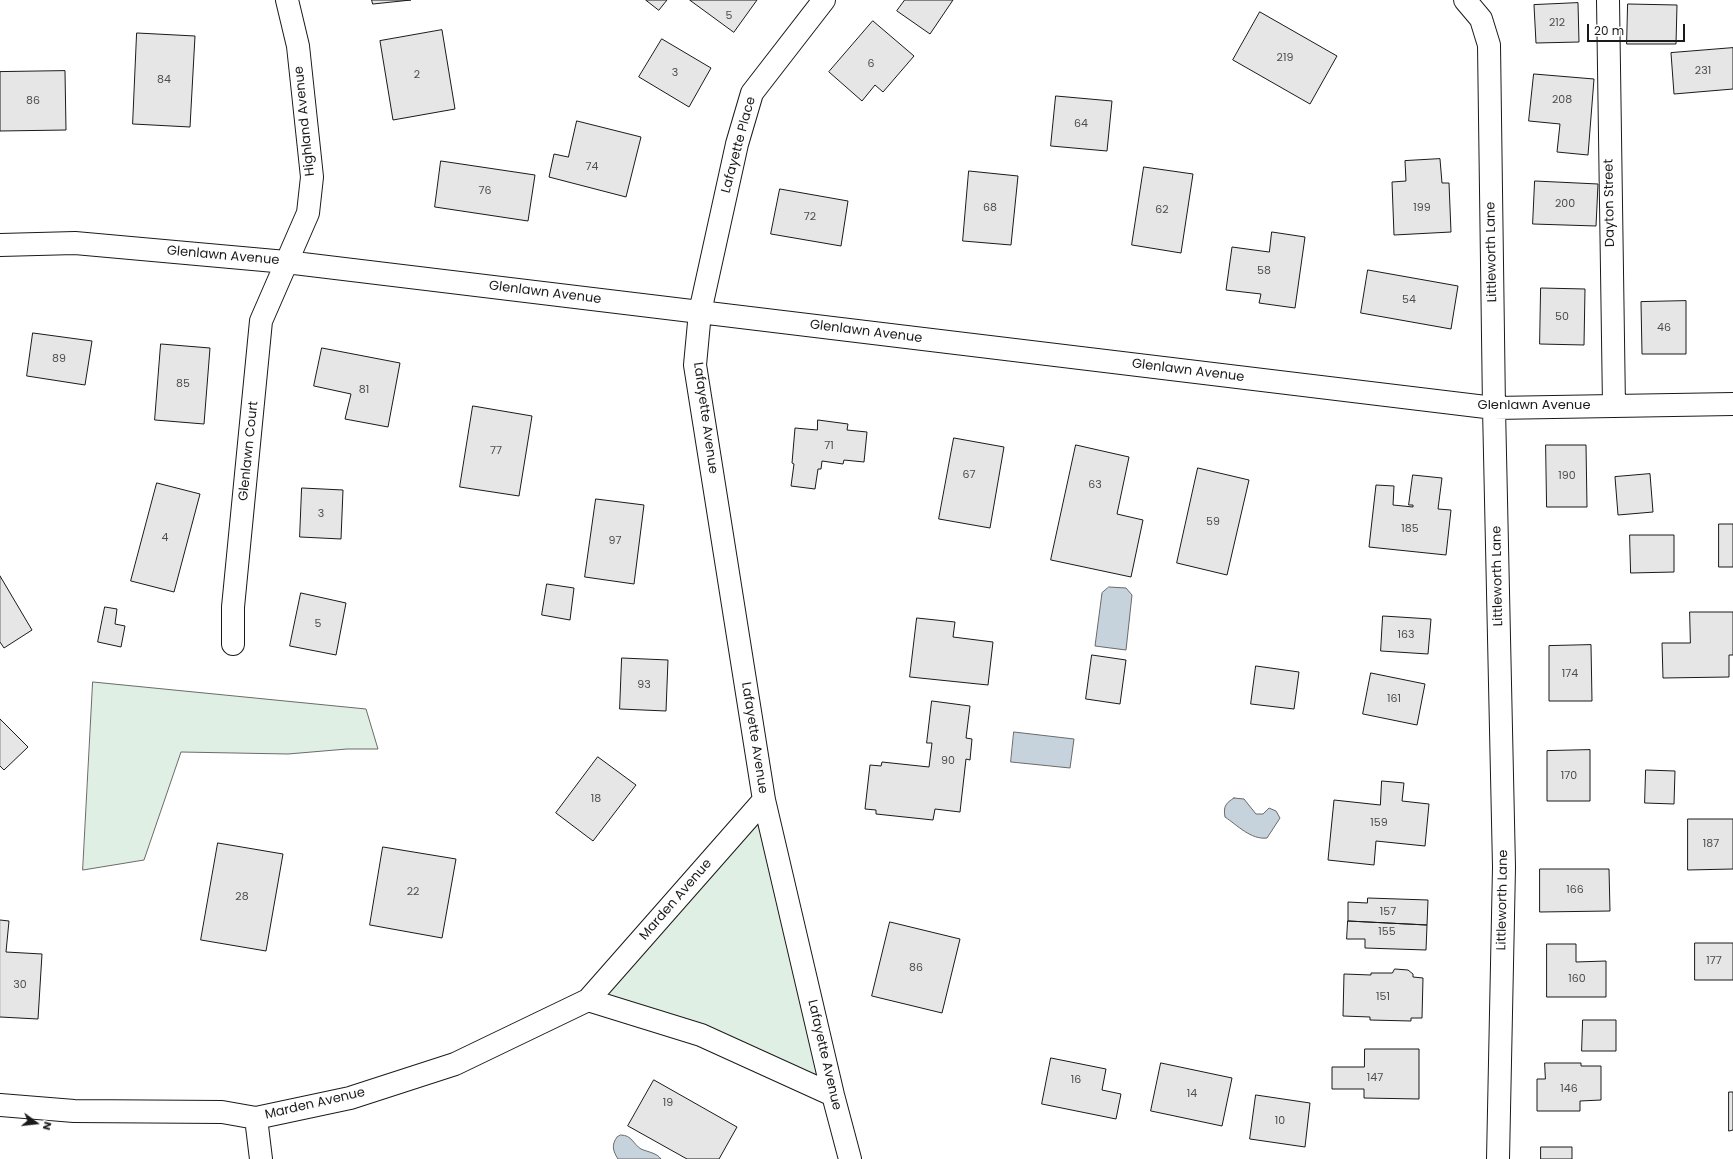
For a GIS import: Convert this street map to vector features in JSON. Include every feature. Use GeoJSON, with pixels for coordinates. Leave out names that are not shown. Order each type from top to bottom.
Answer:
{"type":"FeatureCollection","features":[{"type":"Feature","properties":{"kind":"street","name":"Highland Avenue"},"geometry":{"type":"LineString","coordinates":[[286,262],[308,213],[312,177],[298,46],[287,0]]}},
{"type":"Feature","properties":{"kind":"street","name":"Lafayette Place"},"geometry":{"type":"LineString","coordinates":[[700,312],[737,144],[752,93],[824,0]]}},
{"type":"Feature","properties":{"kind":"street","name":"Littleworth Lane"},"geometry":{"type":"LineString","coordinates":[[1465,0],[1482,18],[1490,46],[1494,408],[1504,867],[1498,1159]]}},
{"type":"Feature","properties":{"kind":"street","name":"Dayton Street"},"geometry":{"type":"LineString","coordinates":[[1608,0],[1614,406]]}},
{"type":"Feature","properties":{"kind":"street","name":"Glenlawn Avenue"},"geometry":{"type":"LineString","coordinates":[[0,245],[76,242],[286,262],[1494,408],[1733,404]]}},
{"type":"Feature","properties":{"kind":"street","name":"Glenlawn Court"},"geometry":{"type":"LineString","coordinates":[[233,644],[234,607],[261,321],[286,262]]}},
{"type":"Feature","properties":{"kind":"street","name":"Lafayette Avenue"},"geometry":{"type":"LineString","coordinates":[[700,312],[695,365],[764,800],[833,1095],[850,1159]]}},
{"type":"Feature","properties":{"kind":"street","name":"Marden Avenue"},"geometry":{"type":"LineString","coordinates":[[0,1105],[74,1111],[222,1112],[256,1118],[350,1098],[455,1064],[588,1000],[764,800]]}},
{"type":"Feature","properties":{"kind":"street"},"geometry":{"type":"LineString","coordinates":[[588,1000],[701,1035],[833,1095]]}},
{"type":"Feature","properties":{"kind":"street"},"geometry":{"type":"LineString","coordinates":[[256,1118],[261,1159]]}},
{"type":"Feature","properties":{"kind":"green space"},"geometry":{"type":"Polygon","coordinates":[[[93,682],[366,709],[378,749],[347,749],[288,754],[181,752],[144,860],[83,870],[93,682]]]}},
{"type":"Feature","properties":{"kind":"green space"},"geometry":{"type":"Polygon","coordinates":[[[764,800],[833,1095],[588,1000],[764,800]]]}},
{"type":"Feature","properties":{"kind":"shaded area"},"geometry":{"type":"Polygon","coordinates":[[[1109,587],[1126,588],[1132,595],[1126,650],[1095,646],[1102,593],[1109,587]]]}},
{"type":"Feature","properties":{"kind":"shaded area"},"geometry":{"type":"Polygon","coordinates":[[[1014,732],[1074,739],[1070,768],[1011,762],[1014,732]]]}},
{"type":"Feature","properties":{"kind":"shaded area"},"geometry":{"type":"Polygon","coordinates":[[[1234,798],[1244,799],[1256,814],[1263,814],[1269,808],[1276,811],[1280,818],[1267,838],[1255,837],[1239,828],[1225,817],[1224,810],[1226,805],[1234,798]]]}},
{"type":"Feature","properties":{"kind":"shaded area"},"geometry":{"type":"Polygon","coordinates":[[[621,1135],[628,1136],[638,1147],[655,1154],[661,1159],[618,1159],[613,1145],[617,1137],[621,1135]]]}},
{"type":"Feature","properties":{"kind":"building"},"geometry":{"type":"Polygon","coordinates":[[[372,0],[411,0],[373,4],[372,0]]]}},
{"type":"Feature","properties":{"kind":"building"},"geometry":{"type":"Polygon","coordinates":[[[646,0],[667,0],[659,10],[646,0]]]}},
{"type":"Feature","properties":{"kind":"building"},"geometry":{"type":"Polygon","coordinates":[[[690,0],[757,0],[734,32],[690,0]]]}},
{"type":"Feature","properties":{"kind":"building"},"geometry":{"type":"Polygon","coordinates":[[[905,0],[953,0],[930,34],[897,11],[905,0]]]}},
{"type":"Feature","properties":{"kind":"building"},"geometry":{"type":"Polygon","coordinates":[[[1578,3],[1579,42],[1536,43],[1534,5],[1578,3]]]}},
{"type":"Feature","properties":{"kind":"building"},"geometry":{"type":"Polygon","coordinates":[[[1628,4],[1677,5],[1676,44],[1627,44],[1628,4]]]}},
{"type":"Feature","properties":{"kind":"building"},"geometry":{"type":"Polygon","coordinates":[[[1260,12],[1337,56],[1310,104],[1233,60],[1260,12]]]}},
{"type":"Feature","properties":{"kind":"building"},"geometry":{"type":"Polygon","coordinates":[[[873,21],[914,56],[883,92],[875,85],[862,101],[829,72],[873,21]]]}},
{"type":"Feature","properties":{"kind":"building"},"geometry":{"type":"Polygon","coordinates":[[[442,30],[455,109],[393,120],[380,41],[442,30]]]}},
{"type":"Feature","properties":{"kind":"building"},"geometry":{"type":"Polygon","coordinates":[[[137,33],[195,36],[190,127],[133,124],[137,33]]]}},
{"type":"Feature","properties":{"kind":"building"},"geometry":{"type":"Polygon","coordinates":[[[662,39],[711,68],[689,107],[639,77],[662,39]]]}},
{"type":"Feature","properties":{"kind":"building"},"geometry":{"type":"Polygon","coordinates":[[[1733,48],[1733,89],[1674,94],[1671,53],[1733,48]]]}},
{"type":"Feature","properties":{"kind":"building"},"geometry":{"type":"Polygon","coordinates":[[[65,71],[66,130],[0,131],[0,72],[65,71]]]}},
{"type":"Feature","properties":{"kind":"building"},"geometry":{"type":"Polygon","coordinates":[[[1534,74],[1594,79],[1588,155],[1557,152],[1560,124],[1529,121],[1534,74]]]}},
{"type":"Feature","properties":{"kind":"building"},"geometry":{"type":"Polygon","coordinates":[[[1056,96],[1112,101],[1107,151],[1051,146],[1056,96]]]}},
{"type":"Feature","properties":{"kind":"building"},"geometry":{"type":"Polygon","coordinates":[[[577,121],[641,137],[626,197],[549,177],[554,154],[568,157],[577,121]]]}},
{"type":"Feature","properties":{"kind":"building"},"geometry":{"type":"Polygon","coordinates":[[[1440,159],[1442,183],[1449,183],[1451,232],[1394,235],[1392,182],[1406,181],[1405,161],[1440,159]]]}},
{"type":"Feature","properties":{"kind":"building"},"geometry":{"type":"Polygon","coordinates":[[[441,161],[535,175],[528,221],[435,207],[441,161]]]}},
{"type":"Feature","properties":{"kind":"building"},"geometry":{"type":"Polygon","coordinates":[[[1144,167],[1193,174],[1181,253],[1132,245],[1144,167]]]}},
{"type":"Feature","properties":{"kind":"building"},"geometry":{"type":"Polygon","coordinates":[[[969,171],[1018,176],[1011,245],[963,241],[969,171]]]}},
{"type":"Feature","properties":{"kind":"building"},"geometry":{"type":"Polygon","coordinates":[[[1535,181],[1598,184],[1596,226],[1533,224],[1535,181]]]}},
{"type":"Feature","properties":{"kind":"building"},"geometry":{"type":"Polygon","coordinates":[[[780,189],[848,201],[841,246],[771,234],[780,189]]]}},
{"type":"Feature","properties":{"kind":"building"},"geometry":{"type":"Polygon","coordinates":[[[1272,232],[1305,237],[1295,308],[1259,303],[1261,294],[1226,290],[1232,247],[1269,252],[1272,232]]]}},
{"type":"Feature","properties":{"kind":"building"},"geometry":{"type":"Polygon","coordinates":[[[1368,270],[1458,286],[1451,329],[1361,313],[1368,270]]]}},
{"type":"Feature","properties":{"kind":"building"},"geometry":{"type":"Polygon","coordinates":[[[1541,288],[1585,289],[1584,345],[1540,344],[1541,288]]]}},
{"type":"Feature","properties":{"kind":"building"},"geometry":{"type":"Polygon","coordinates":[[[1686,301],[1686,354],[1642,354],[1641,302],[1686,301]]]}},
{"type":"Feature","properties":{"kind":"building"},"geometry":{"type":"Polygon","coordinates":[[[33,333],[92,341],[85,385],[27,376],[33,333]]]}},
{"type":"Feature","properties":{"kind":"building"},"geometry":{"type":"Polygon","coordinates":[[[161,344],[210,348],[204,424],[155,420],[161,344]]]}},
{"type":"Feature","properties":{"kind":"building"},"geometry":{"type":"Polygon","coordinates":[[[322,348],[400,363],[388,427],[345,419],[351,394],[314,386],[322,348]]]}},
{"type":"Feature","properties":{"kind":"building"},"geometry":{"type":"Polygon","coordinates":[[[473,406],[532,416],[519,496],[460,487],[473,406]]]}},
{"type":"Feature","properties":{"kind":"building"},"geometry":{"type":"Polygon","coordinates":[[[818,420],[848,424],[847,430],[867,432],[864,462],[844,460],[843,464],[822,461],[821,469],[818,469],[815,489],[791,486],[794,464],[792,463],[795,428],[817,430],[818,420]]]}},
{"type":"Feature","properties":{"kind":"building"},"geometry":{"type":"Polygon","coordinates":[[[954,438],[1004,447],[990,528],[939,519],[954,438]]]}},
{"type":"Feature","properties":{"kind":"building"},"geometry":{"type":"Polygon","coordinates":[[[1076,445],[1129,457],[1117,514],[1143,520],[1131,577],[1051,560],[1076,445]]]}},
{"type":"Feature","properties":{"kind":"building"},"geometry":{"type":"Polygon","coordinates":[[[1546,445],[1586,445],[1587,507],[1547,507],[1546,445]]]}},
{"type":"Feature","properties":{"kind":"building"},"geometry":{"type":"Polygon","coordinates":[[[1198,468],[1249,480],[1227,575],[1177,563],[1198,468]]]}},
{"type":"Feature","properties":{"kind":"building"},"geometry":{"type":"Polygon","coordinates":[[[1650,474],[1653,512],[1618,515],[1615,477],[1650,474]]]}},
{"type":"Feature","properties":{"kind":"building"},"geometry":{"type":"Polygon","coordinates":[[[1413,475],[1442,478],[1438,509],[1451,510],[1446,555],[1369,547],[1376,485],[1394,486],[1393,505],[1413,507],[1413,505],[1409,505],[1413,475]]]}},
{"type":"Feature","properties":{"kind":"building"},"geometry":{"type":"Polygon","coordinates":[[[157,483],[200,494],[174,592],[131,581],[157,483]]]}},
{"type":"Feature","properties":{"kind":"building"},"geometry":{"type":"Polygon","coordinates":[[[302,488],[343,490],[341,539],[300,537],[302,488]]]}},
{"type":"Feature","properties":{"kind":"building"},"geometry":{"type":"Polygon","coordinates":[[[596,499],[644,505],[634,584],[585,577],[596,499]]]}},
{"type":"Feature","properties":{"kind":"building"},"geometry":{"type":"Polygon","coordinates":[[[1719,524],[1733,524],[1733,567],[1719,567],[1719,524]]]}},
{"type":"Feature","properties":{"kind":"building"},"geometry":{"type":"Polygon","coordinates":[[[1630,535],[1674,535],[1674,572],[1631,573],[1630,535]]]}},
{"type":"Feature","properties":{"kind":"building"},"geometry":{"type":"Polygon","coordinates":[[[0,576],[32,630],[4,648],[0,642],[0,576]]]}},
{"type":"Feature","properties":{"kind":"building"},"geometry":{"type":"Polygon","coordinates":[[[547,584],[574,588],[570,620],[542,615],[547,584]]]}},
{"type":"Feature","properties":{"kind":"building"},"geometry":{"type":"Polygon","coordinates":[[[301,593],[346,603],[336,655],[290,646],[301,593]]]}},
{"type":"Feature","properties":{"kind":"building"},"geometry":{"type":"Polygon","coordinates":[[[105,607],[117,609],[115,624],[125,626],[121,647],[98,642],[105,607]]]}},
{"type":"Feature","properties":{"kind":"building"},"geometry":{"type":"Polygon","coordinates":[[[1690,612],[1733,612],[1733,655],[1729,655],[1729,677],[1663,678],[1662,643],[1690,643],[1690,612]]]}},
{"type":"Feature","properties":{"kind":"building"},"geometry":{"type":"Polygon","coordinates":[[[1383,616],[1431,619],[1428,654],[1381,651],[1383,616]]]}},
{"type":"Feature","properties":{"kind":"building"},"geometry":{"type":"Polygon","coordinates":[[[917,618],[955,622],[953,637],[993,642],[988,685],[910,677],[917,618]]]}},
{"type":"Feature","properties":{"kind":"building"},"geometry":{"type":"Polygon","coordinates":[[[1591,645],[1592,701],[1549,701],[1549,646],[1591,645]]]}},
{"type":"Feature","properties":{"kind":"building"},"geometry":{"type":"Polygon","coordinates":[[[1092,655],[1126,660],[1120,704],[1086,699],[1092,655]]]}},
{"type":"Feature","properties":{"kind":"building"},"geometry":{"type":"Polygon","coordinates":[[[622,658],[668,660],[666,711],[620,709],[622,658]]]}},
{"type":"Feature","properties":{"kind":"building"},"geometry":{"type":"Polygon","coordinates":[[[1256,666],[1299,672],[1294,709],[1251,704],[1256,666]]]}},
{"type":"Feature","properties":{"kind":"building"},"geometry":{"type":"Polygon","coordinates":[[[1371,673],[1425,684],[1417,725],[1363,714],[1371,673]]]}},
{"type":"Feature","properties":{"kind":"building"},"geometry":{"type":"Polygon","coordinates":[[[932,701],[970,706],[966,738],[972,739],[970,760],[966,759],[960,812],[935,809],[933,820],[876,814],[876,810],[865,809],[870,765],[881,766],[882,762],[929,767],[932,743],[927,743],[932,701]]]}},
{"type":"Feature","properties":{"kind":"building"},"geometry":{"type":"Polygon","coordinates":[[[0,719],[28,747],[4,770],[0,766],[0,719]]]}},
{"type":"Feature","properties":{"kind":"building"},"geometry":{"type":"Polygon","coordinates":[[[1590,750],[1590,801],[1547,801],[1547,751],[1590,750]]]}},
{"type":"Feature","properties":{"kind":"building"},"geometry":{"type":"Polygon","coordinates":[[[598,757],[636,785],[593,841],[556,813],[598,757]]]}},
{"type":"Feature","properties":{"kind":"building"},"geometry":{"type":"Polygon","coordinates":[[[1646,770],[1675,771],[1674,804],[1645,803],[1646,770]]]}},
{"type":"Feature","properties":{"kind":"building"},"geometry":{"type":"Polygon","coordinates":[[[1382,781],[1404,783],[1402,801],[1429,804],[1425,846],[1376,841],[1374,865],[1328,860],[1334,800],[1380,805],[1382,781]]]}},
{"type":"Feature","properties":{"kind":"building"},"geometry":{"type":"Polygon","coordinates":[[[1688,819],[1733,819],[1733,869],[1688,870],[1688,819]]]}},
{"type":"Feature","properties":{"kind":"building"},"geometry":{"type":"Polygon","coordinates":[[[218,843],[283,854],[266,951],[201,940],[218,843]]]}},
{"type":"Feature","properties":{"kind":"building"},"geometry":{"type":"Polygon","coordinates":[[[383,847],[456,859],[442,938],[370,925],[383,847]]]}},
{"type":"Feature","properties":{"kind":"building"},"geometry":{"type":"Polygon","coordinates":[[[1540,869],[1609,869],[1610,911],[1540,912],[1540,869]]]}},
{"type":"Feature","properties":{"kind":"building"},"geometry":{"type":"Polygon","coordinates":[[[1368,898],[1428,900],[1427,925],[1348,921],[1348,902],[1367,903],[1368,898]]]}},
{"type":"Feature","properties":{"kind":"building"},"geometry":{"type":"Polygon","coordinates":[[[0,920],[9,921],[6,952],[42,954],[38,1019],[0,1017],[0,920]]]}},
{"type":"Feature","properties":{"kind":"building"},"geometry":{"type":"Polygon","coordinates":[[[1348,921],[1427,925],[1426,950],[1365,948],[1365,939],[1347,939],[1348,921]]]}},
{"type":"Feature","properties":{"kind":"building"},"geometry":{"type":"Polygon","coordinates":[[[890,922],[960,939],[942,1013],[872,996],[890,922]]]}},
{"type":"Feature","properties":{"kind":"building"},"geometry":{"type":"Polygon","coordinates":[[[1695,943],[1733,943],[1733,980],[1695,980],[1695,943]]]}},
{"type":"Feature","properties":{"kind":"building"},"geometry":{"type":"Polygon","coordinates":[[[1547,944],[1576,944],[1576,962],[1606,961],[1606,997],[1547,997],[1547,944]]]}},
{"type":"Feature","properties":{"kind":"building"},"geometry":{"type":"Polygon","coordinates":[[[1395,969],[1408,970],[1413,974],[1413,977],[1423,978],[1422,1018],[1411,1018],[1411,1021],[1370,1020],[1370,1017],[1343,1016],[1344,974],[1371,975],[1371,973],[1392,973],[1395,969]]]}},
{"type":"Feature","properties":{"kind":"building"},"geometry":{"type":"Polygon","coordinates":[[[1583,1020],[1616,1020],[1616,1051],[1582,1051],[1583,1020]]]}},
{"type":"Feature","properties":{"kind":"building"},"geometry":{"type":"Polygon","coordinates":[[[1365,1049],[1419,1049],[1419,1099],[1364,1098],[1364,1089],[1332,1089],[1332,1067],[1364,1067],[1365,1049]]]}},
{"type":"Feature","properties":{"kind":"building"},"geometry":{"type":"Polygon","coordinates":[[[1051,1058],[1106,1069],[1102,1090],[1121,1094],[1116,1119],[1042,1104],[1051,1058]]]}},
{"type":"Feature","properties":{"kind":"building"},"geometry":{"type":"Polygon","coordinates":[[[1161,1063],[1232,1078],[1222,1126],[1151,1111],[1161,1063]]]}},
{"type":"Feature","properties":{"kind":"building"},"geometry":{"type":"Polygon","coordinates":[[[1545,1063],[1581,1063],[1581,1066],[1601,1066],[1601,1100],[1580,1101],[1580,1111],[1537,1111],[1537,1079],[1545,1079],[1545,1063]]]}},
{"type":"Feature","properties":{"kind":"building"},"geometry":{"type":"Polygon","coordinates":[[[654,1080],[737,1127],[719,1159],[687,1159],[628,1126],[654,1080]]]}},
{"type":"Feature","properties":{"kind":"building"},"geometry":{"type":"Polygon","coordinates":[[[1729,1092],[1733,1092],[1733,1130],[1729,1131],[1729,1092]]]}},
{"type":"Feature","properties":{"kind":"building"},"geometry":{"type":"Polygon","coordinates":[[[1256,1095],[1310,1103],[1305,1147],[1250,1139],[1256,1095]]]}},
{"type":"Feature","properties":{"kind":"building"},"geometry":{"type":"Polygon","coordinates":[[[1541,1147],[1572,1147],[1572,1159],[1541,1159],[1541,1147]]]}}]}
